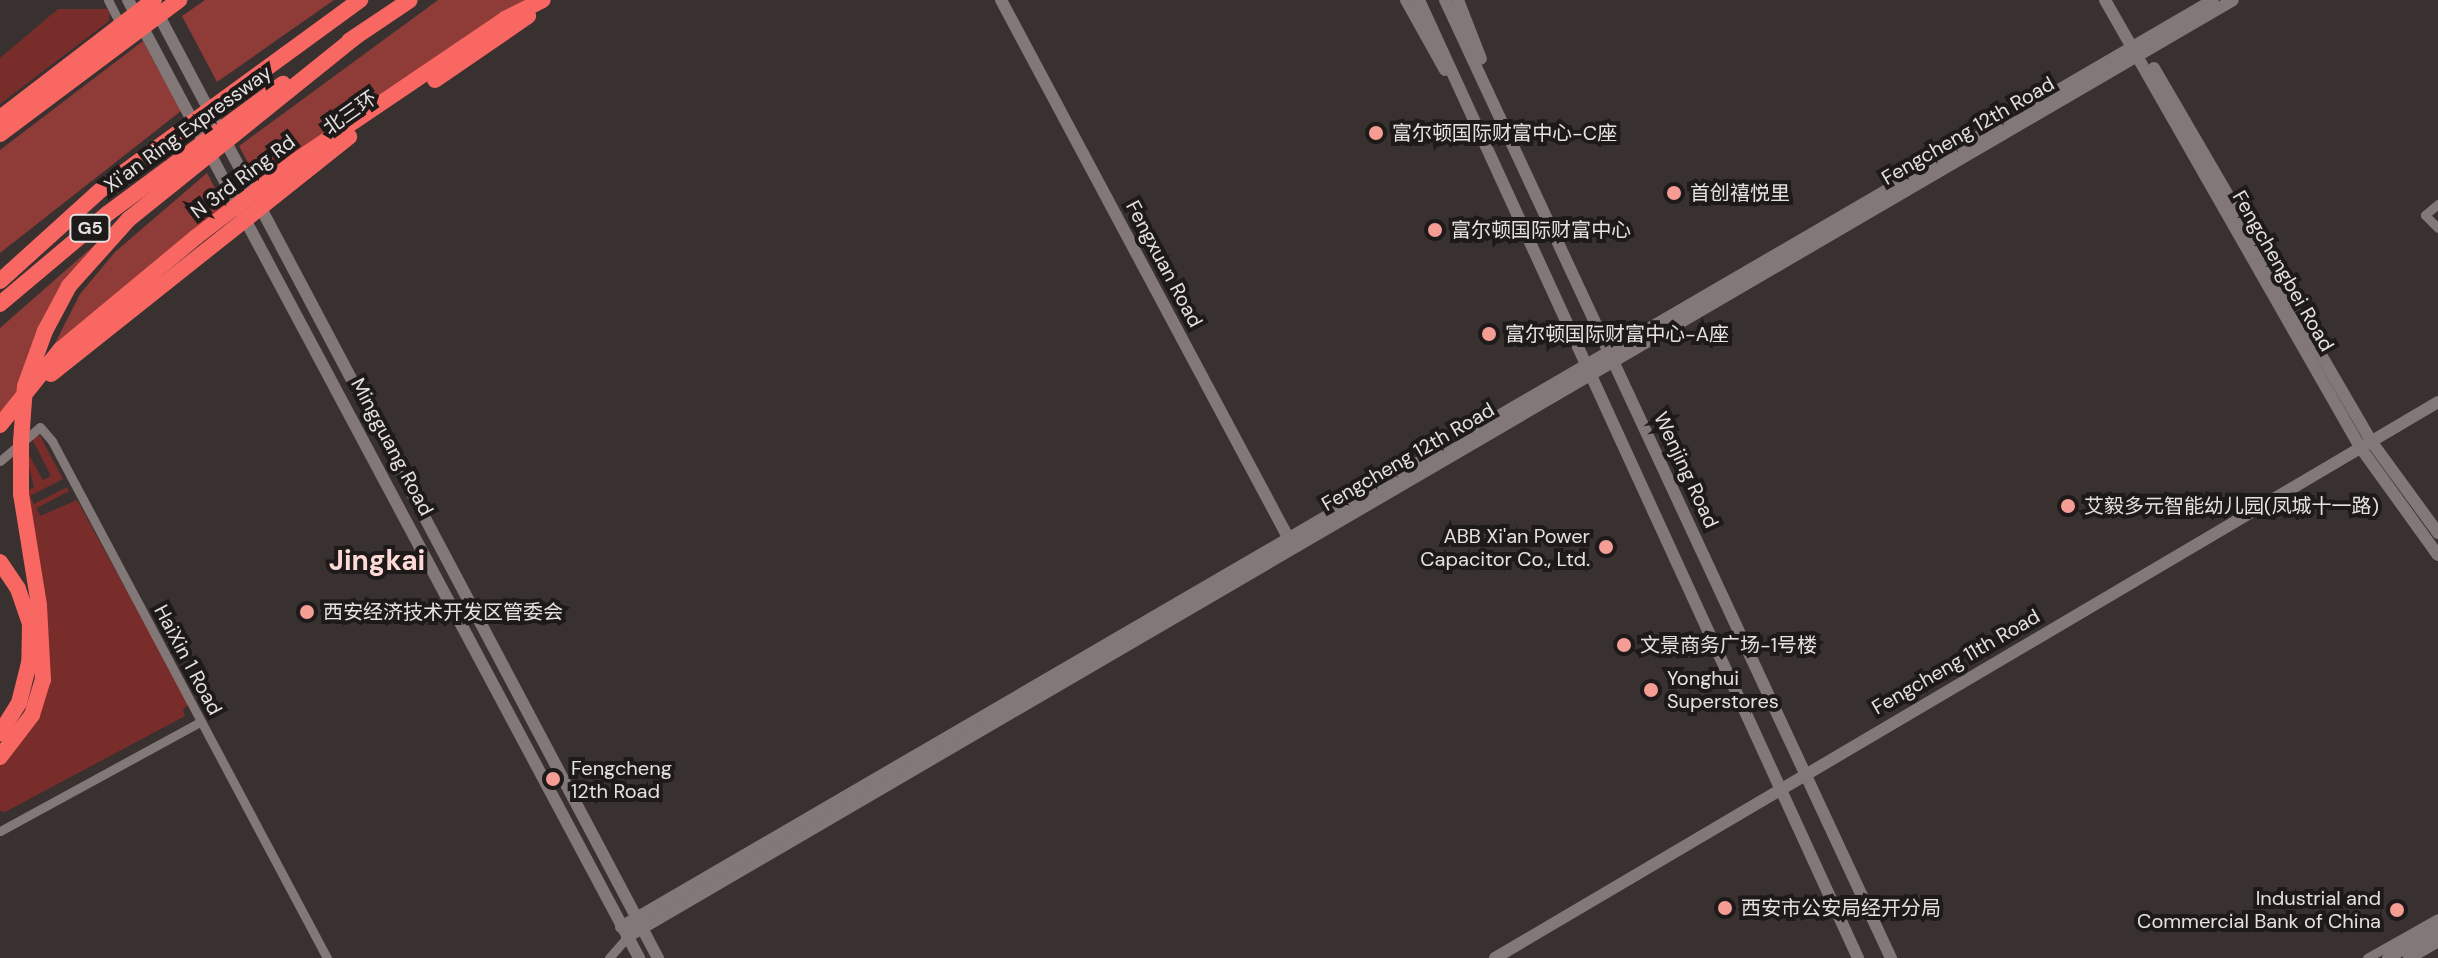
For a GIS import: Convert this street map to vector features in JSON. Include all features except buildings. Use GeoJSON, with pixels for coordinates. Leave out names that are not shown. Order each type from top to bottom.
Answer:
{"type":"FeatureCollection","features":[{"type":"Feature","properties":{"kind":"highway"},"geometry":{"type":"LineString","coordinates":[[0,134],[179,0]]}},
{"type":"Feature","properties":{"kind":"highway","name":"Xi'an Ring Expressway"},"geometry":{"type":"LineString","coordinates":[[0,281],[57,229],[166,139],[240,83],[360,0]]}},
{"type":"Feature","properties":{"kind":"highway","name":"Xi'an Ring Expressway"},"geometry":{"type":"LineString","coordinates":[[0,304],[248,113],[410,0]]}},
{"type":"Feature","properties":{"kind":"highway","name":"N 3rd Ring Rd"},"geometry":{"type":"LineString","coordinates":[[0,425],[32,390],[60,350],[297,160],[505,19],[543,0]]}},
{"type":"Feature","properties":{"kind":"highway","name":"北三环"},"geometry":{"type":"LineString","coordinates":[[32,390],[252,210],[551,0]]}},
{"type":"Feature","properties":{"kind":"highway"},"geometry":{"type":"LineString","coordinates":[[0,118],[120,24],[132,6],[152,1]]}},
{"type":"Feature","properties":{"kind":"highway"},"geometry":{"type":"LineString","coordinates":[[0,757],[32,715],[43,680],[39,605],[21,494],[25,386],[45,331],[69,286],[129,219],[189,160]]}},
{"type":"Feature","properties":{"kind":"highway"},"geometry":{"type":"LineString","coordinates":[[0,271],[57,229]]}},
{"type":"Feature","properties":{"kind":"highway"},"geometry":{"type":"LineString","coordinates":[[0,562],[18,589],[30,624],[29,663],[19,703],[0,734]]}},
{"type":"Feature","properties":{"kind":"main road","name":"Fengxuan Road"},"geometry":{"type":"LineString","coordinates":[[1001,0],[1290,542]]}},
{"type":"Feature","properties":{"kind":"main road"},"geometry":{"type":"LineString","coordinates":[[1406,0],[1426,43],[1462,93]]}},
{"type":"Feature","properties":{"kind":"main road"},"geometry":{"type":"LineString","coordinates":[[1419,0],[1586,371],[1858,958]]}},
{"type":"Feature","properties":{"kind":"main road","name":"Wenjing Road"},"geometry":{"type":"LineString","coordinates":[[1445,0],[1493,97],[1891,958]]}},
{"type":"Feature","properties":{"kind":"main road"},"geometry":{"type":"LineString","coordinates":[[1458,0],[1493,97]]}},
{"type":"Feature","properties":{"kind":"main road","name":"Fengchengbei Road"},"geometry":{"type":"LineString","coordinates":[[2105,0],[2138,49]]}},
{"type":"Feature","properties":{"kind":"main road","name":"Fengchengbei Road"},"geometry":{"type":"LineString","coordinates":[[2114,0],[2138,49],[2366,444],[2438,555]]}},
{"type":"Feature","properties":{"kind":"main road","name":"Fengcheng 12th Road"},"geometry":{"type":"LineString","coordinates":[[624,932],[2138,49],[2213,0]]}},
{"type":"Feature","properties":{"kind":"main road","name":"Fengcheng 12th Road"},"geometry":{"type":"LineString","coordinates":[[2138,49],[2233,0]]}},
{"type":"Feature","properties":{"kind":"main road","name":"Mingguang Road"},"geometry":{"type":"LineString","coordinates":[[152,1],[252,210],[639,958]]}},
{"type":"Feature","properties":{"kind":"main road","name":"Mingguang Road"},"geometry":{"type":"LineString","coordinates":[[132,6],[252,210],[658,958]]}},
{"type":"Feature","properties":{"kind":"main road","name":"Fengcheng 11th Road"},"geometry":{"type":"LineString","coordinates":[[1495,958],[2438,402]]}},
{"type":"Feature","properties":{"kind":"main road","name":"Fengchengbei Road"},"geometry":{"type":"LineString","coordinates":[[2366,444],[2438,533]]}},
{"type":"Feature","properties":{"kind":"main road"},"geometry":{"type":"LineString","coordinates":[[2388,958],[2438,929]]}},
{"type":"Feature","properties":{"kind":"main road"},"geometry":{"type":"LineString","coordinates":[[2409,958],[2438,941]]}},
{"type":"Feature","properties":{"kind":"street"},"geometry":{"type":"LineString","coordinates":[[108,0],[120,24]]}},
{"type":"Feature","properties":{"kind":"street"},"geometry":{"type":"LineString","coordinates":[[2438,204],[2425,215],[2438,228]]}},
{"type":"Feature","properties":{"kind":"street","name":"HaiXin 1 Road"},"geometry":{"type":"LineString","coordinates":[[0,461],[40,427],[52,441],[327,958]]}},
{"type":"Feature","properties":{"kind":"street"},"geometry":{"type":"LineString","coordinates":[[0,831],[200,722]]}},
{"type":"Feature","properties":{"kind":"street"},"geometry":{"type":"LineString","coordinates":[[2367,958],[2438,918]]}},
{"type":"Feature","properties":{"kind":"street","name":"Fengcheng 12th Road"},"geometry":{"type":"LineString","coordinates":[[609,958],[624,932]]}},
{"type":"Feature","properties":{"kind":"shaded area"},"geometry":{"type":"Polygon","coordinates":[[[205,0],[334,0],[217,82],[182,16],[205,0]]]}},
{"type":"Feature","properties":{"kind":"shaded area"},"geometry":{"type":"Polygon","coordinates":[[[438,0],[536,0],[261,187],[239,146],[438,0]]]}},
{"type":"Feature","properties":{"kind":"shaded area"},"geometry":{"type":"Polygon","coordinates":[[[58,9],[110,9],[109,21],[0,104],[0,58],[58,9]]]}},
{"type":"Feature","properties":{"kind":"shaded area"},"geometry":{"type":"Polygon","coordinates":[[[143,41],[181,111],[0,253],[0,150],[143,41]]]}},
{"type":"Feature","properties":{"kind":"shaded area"},"geometry":{"type":"Polygon","coordinates":[[[207,173],[227,211],[45,363],[80,294],[115,252],[207,173]]]}},
{"type":"Feature","properties":{"kind":"shaded area"},"geometry":{"type":"Polygon","coordinates":[[[99,241],[23,385],[0,422],[0,328],[99,241]]]}},
{"type":"Feature","properties":{"kind":"shaded area"},"geometry":{"type":"Polygon","coordinates":[[[38,432],[63,479],[30,496],[34,504],[67,487],[69,491],[37,508],[40,516],[77,500],[189,705],[183,709],[185,716],[5,812],[0,811],[0,762],[40,690],[27,491],[34,487],[23,444],[43,480],[51,476],[31,437],[38,432]]]}},
{"type":"Feature","properties":{"kind":"place","name":"富尔顿国际财富中心-C座"},"geometry":{"type":"Point","coordinates":[1376,133]}},
{"type":"Feature","properties":{"kind":"place","name":"首创禧悦里"},"geometry":{"type":"Point","coordinates":[1674,193]}},
{"type":"Feature","properties":{"kind":"place","name":"富尔顿国际财富中心"},"geometry":{"type":"Point","coordinates":[1435,230]}},
{"type":"Feature","properties":{"kind":"place","name":"富尔顿国际财富中心-A座"},"geometry":{"type":"Point","coordinates":[1489,334]}},
{"type":"Feature","properties":{"kind":"place","name":"艾毅多元智能幼儿园(凤城十一路)"},"geometry":{"type":"Point","coordinates":[2068,506]}},
{"type":"Feature","properties":{"kind":"place","name":"ABB Xi'an Power Capacitor Co., Ltd."},"geometry":{"type":"Point","coordinates":[1606,547]}},
{"type":"Feature","properties":{"kind":"place","name":"西安经济技术开发区管委会"},"geometry":{"type":"Point","coordinates":[307,612]}},
{"type":"Feature","properties":{"kind":"place","name":"文景商务广场-1号楼"},"geometry":{"type":"Point","coordinates":[1624,645]}},
{"type":"Feature","properties":{"kind":"place","name":"Yonghui Superstores"},"geometry":{"type":"Point","coordinates":[1651,690]}},
{"type":"Feature","properties":{"kind":"place","name":"Fengcheng 12th Road"},"geometry":{"type":"Point","coordinates":[553,779]}},
{"type":"Feature","properties":{"kind":"place","name":"西安市公安局经开分局"},"geometry":{"type":"Point","coordinates":[1725,908]}},
{"type":"Feature","properties":{"kind":"place","name":"Industrial and Commercial Bank of China"},"geometry":{"type":"Point","coordinates":[2397,910]}},
{"type":"Feature","properties":{"kind":"district","name":"Jingkai"},"geometry":{"type":"Point","coordinates":[377,561]}}]}
